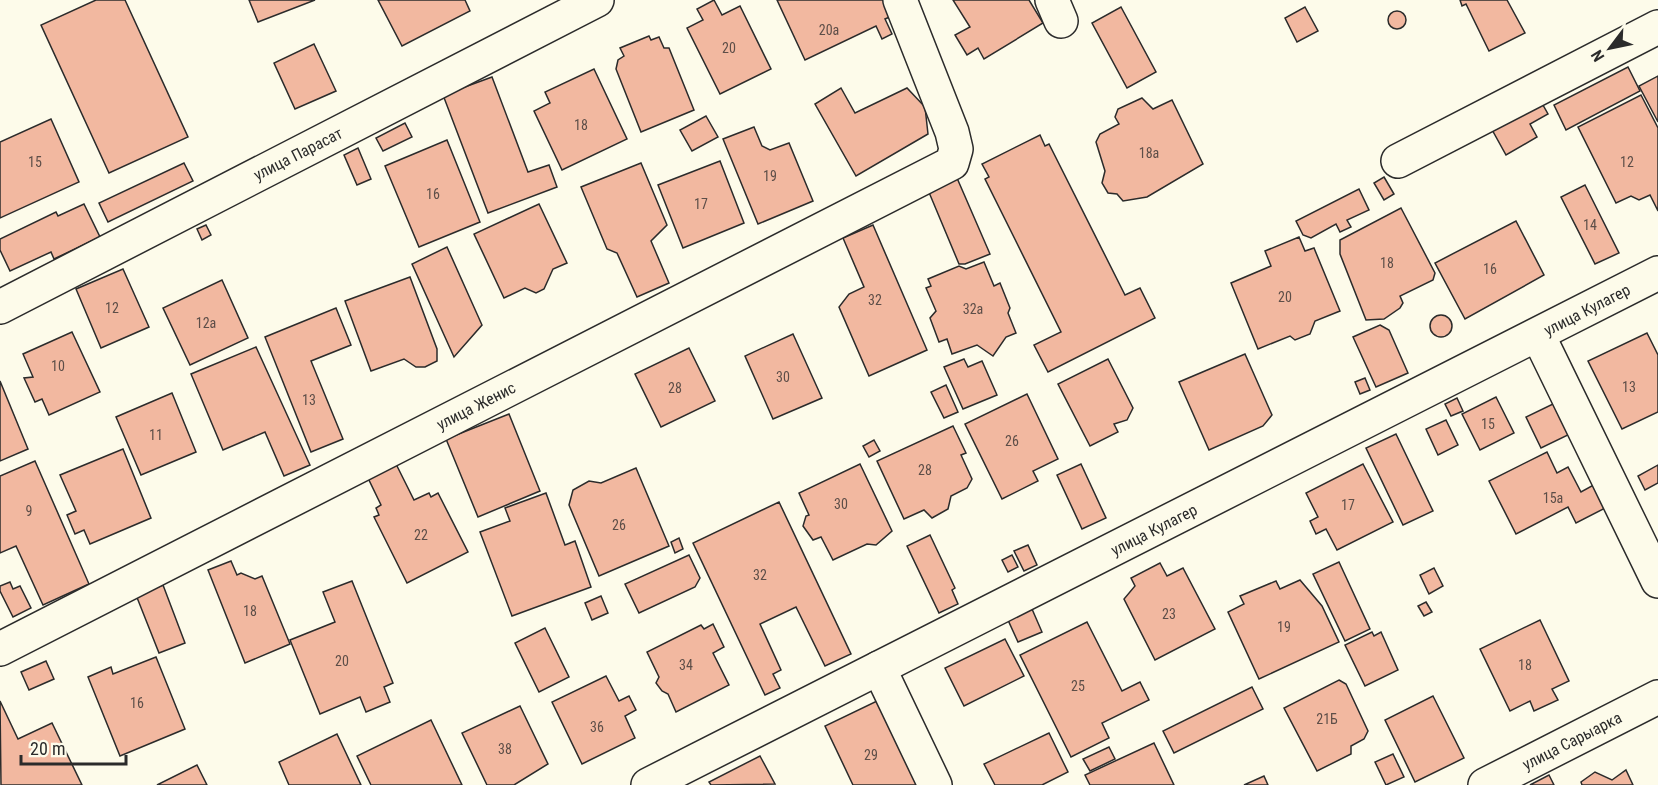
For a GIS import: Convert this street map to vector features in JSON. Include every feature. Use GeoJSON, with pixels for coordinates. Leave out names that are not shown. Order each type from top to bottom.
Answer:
{"type":"FeatureCollection","features":[{"type":"Feature","properties":{"kind":"street","name":"улица Парасат"},"geometry":{"type":"LineString","coordinates":[[0,307],[597,0]]}},
{"type":"Feature","properties":{"kind":"street","name":"улица Женис"},"geometry":{"type":"LineString","coordinates":[[0,649],[952,163],[956,149],[952,132],[900,0]]}},
{"type":"Feature","properties":{"kind":"street"},"geometry":{"type":"LineString","coordinates":[[1398,161],[1658,27]]}},
{"type":"Feature","properties":{"kind":"street","name":"улица Кулагер"},"geometry":{"type":"LineString","coordinates":[[648,785],[1658,273]]}},
{"type":"Feature","properties":{"kind":"street"},"geometry":{"type":"LineString","coordinates":[[1538,335],[1658,581]]}},
{"type":"Feature","properties":{"kind":"street"},"geometry":{"type":"LineString","coordinates":[[879,668],[935,785]]}},
{"type":"Feature","properties":{"kind":"street","name":"улица Сарыарка"},"geometry":{"type":"LineString","coordinates":[[1485,785],[1658,697]]}},
{"type":"Feature","properties":{"kind":"building"},"geometry":{"type":"Polygon","coordinates":[[[96,0],[125,0],[188,137],[109,173],[41,25],[96,0]]]}},
{"type":"Feature","properties":{"kind":"building"},"geometry":{"type":"Polygon","coordinates":[[[249,0],[315,0],[258,22],[249,0]]]}},
{"type":"Feature","properties":{"kind":"building"},"geometry":{"type":"Polygon","coordinates":[[[378,0],[465,0],[470,11],[402,46],[378,0]]]}},
{"type":"Feature","properties":{"kind":"building"},"geometry":{"type":"Polygon","coordinates":[[[714,0],[722,15],[740,6],[771,69],[720,94],[687,28],[703,20],[697,9],[714,0]]]}},
{"type":"Feature","properties":{"kind":"building"},"geometry":{"type":"Polygon","coordinates":[[[777,0],[885,0],[892,16],[885,19],[892,34],[882,39],[876,26],[805,60],[777,0]]]}},
{"type":"Feature","properties":{"kind":"building"},"geometry":{"type":"Polygon","coordinates":[[[953,0],[1029,0],[1043,23],[984,59],[978,48],[967,55],[955,35],[970,27],[953,0]]]}},
{"type":"Feature","properties":{"kind":"building"},"geometry":{"type":"Polygon","coordinates":[[[1460,0],[1507,0],[1525,33],[1489,51],[1466,4],[1462,6],[1460,0]]]}},
{"type":"Feature","properties":{"kind":"building"},"geometry":{"type":"Polygon","coordinates":[[[1121,7],[1156,72],[1127,88],[1092,23],[1121,7]]]}},
{"type":"Feature","properties":{"kind":"building"},"geometry":{"type":"Polygon","coordinates":[[[1305,7],[1318,31],[1297,42],[1285,18],[1305,7]]]}},
{"type":"Feature","properties":{"kind":"building"},"geometry":{"type":"Polygon","coordinates":[[[1397,11],[1403,14],[1406,20],[1403,26],[1397,29],[1391,26],[1388,20],[1391,14],[1397,11]]]}},
{"type":"Feature","properties":{"kind":"building"},"geometry":{"type":"Polygon","coordinates":[[[649,36],[651,40],[659,37],[664,48],[669,48],[694,110],[641,132],[616,69],[618,60],[624,56],[620,48],[649,36]]]}},
{"type":"Feature","properties":{"kind":"building"},"geometry":{"type":"Polygon","coordinates":[[[314,44],[336,91],[295,109],[274,63],[314,44]]]}},
{"type":"Feature","properties":{"kind":"building"},"geometry":{"type":"Polygon","coordinates":[[[1628,67],[1640,91],[1566,130],[1554,105],[1628,67]]]}},
{"type":"Feature","properties":{"kind":"building"},"geometry":{"type":"Polygon","coordinates":[[[594,69],[627,139],[562,170],[534,111],[550,103],[545,92],[594,69]]]}},
{"type":"Feature","properties":{"kind":"building"},"geometry":{"type":"Polygon","coordinates":[[[1658,76],[1658,122],[1639,86],[1658,76]]]}},
{"type":"Feature","properties":{"kind":"building"},"geometry":{"type":"Polygon","coordinates":[[[492,77],[528,172],[549,165],[557,187],[488,213],[443,95],[492,77]]]}},
{"type":"Feature","properties":{"kind":"building"},"geometry":{"type":"Polygon","coordinates":[[[841,88],[855,113],[907,88],[925,107],[928,134],[856,176],[815,104],[841,88]]]}},
{"type":"Feature","properties":{"kind":"building"},"geometry":{"type":"Polygon","coordinates":[[[1641,95],[1658,128],[1658,211],[1650,195],[1639,200],[1631,196],[1616,203],[1578,127],[1641,95]]]}},
{"type":"Feature","properties":{"kind":"building"},"geometry":{"type":"Polygon","coordinates":[[[1142,98],[1153,109],[1172,100],[1203,164],[1147,197],[1123,201],[1117,194],[1108,193],[1102,183],[1105,171],[1096,142],[1100,134],[1119,124],[1115,117],[1118,109],[1142,98]]]}},
{"type":"Feature","properties":{"kind":"building"},"geometry":{"type":"Polygon","coordinates":[[[1539,98],[1548,114],[1530,124],[1537,137],[1506,155],[1490,126],[1539,98]]]}},
{"type":"Feature","properties":{"kind":"building"},"geometry":{"type":"Polygon","coordinates":[[[706,116],[718,137],[692,151],[680,130],[706,116]]]}},
{"type":"Feature","properties":{"kind":"building"},"geometry":{"type":"Polygon","coordinates":[[[51,119],[79,182],[0,218],[0,142],[51,119]]]}},
{"type":"Feature","properties":{"kind":"building"},"geometry":{"type":"Polygon","coordinates":[[[405,123],[412,137],[383,151],[376,138],[405,123]]]}},
{"type":"Feature","properties":{"kind":"building"},"geometry":{"type":"Polygon","coordinates":[[[754,127],[762,146],[770,150],[789,143],[813,201],[758,224],[723,139],[754,127]]]}},
{"type":"Feature","properties":{"kind":"building"},"geometry":{"type":"Polygon","coordinates":[[[1040,135],[1045,146],[1049,144],[1125,295],[1140,288],[1155,318],[1048,372],[1034,345],[1061,332],[985,179],[989,177],[982,164],[1040,135]]]}},
{"type":"Feature","properties":{"kind":"building"},"geometry":{"type":"Polygon","coordinates":[[[447,140],[480,222],[419,247],[385,166],[447,140]]]}},
{"type":"Feature","properties":{"kind":"building"},"geometry":{"type":"Polygon","coordinates":[[[358,148],[371,179],[357,185],[344,155],[358,148]]]}},
{"type":"Feature","properties":{"kind":"building"},"geometry":{"type":"Polygon","coordinates":[[[720,161],[744,223],[683,248],[658,185],[720,161]]]}},
{"type":"Feature","properties":{"kind":"building"},"geometry":{"type":"Polygon","coordinates":[[[184,163],[193,181],[108,222],[99,203],[184,163]]]}},
{"type":"Feature","properties":{"kind":"building"},"geometry":{"type":"Polygon","coordinates":[[[641,163],[667,225],[651,241],[669,283],[637,297],[617,253],[607,249],[581,187],[641,163]]]}},
{"type":"Feature","properties":{"kind":"building"},"geometry":{"type":"Polygon","coordinates":[[[1384,177],[1394,194],[1384,200],[1374,183],[1384,177]]]}},
{"type":"Feature","properties":{"kind":"building"},"geometry":{"type":"Polygon","coordinates":[[[957,178],[990,254],[965,264],[959,264],[928,190],[957,178]]]}},
{"type":"Feature","properties":{"kind":"building"},"geometry":{"type":"Polygon","coordinates":[[[1585,185],[1619,253],[1595,264],[1561,197],[1585,185]]]}},
{"type":"Feature","properties":{"kind":"building"},"geometry":{"type":"Polygon","coordinates":[[[1359,189],[1369,210],[1347,220],[1351,227],[1340,232],[1336,224],[1311,238],[1303,235],[1296,221],[1359,189]]]}},
{"type":"Feature","properties":{"kind":"building"},"geometry":{"type":"Polygon","coordinates":[[[84,204],[100,237],[54,259],[51,252],[10,271],[0,250],[0,239],[56,212],[58,216],[84,204]]]}},
{"type":"Feature","properties":{"kind":"building"},"geometry":{"type":"Polygon","coordinates":[[[539,204],[567,263],[553,269],[544,289],[536,293],[525,288],[504,298],[474,234],[539,204]]]}},
{"type":"Feature","properties":{"kind":"building"},"geometry":{"type":"Polygon","coordinates":[[[1401,208],[1435,273],[1433,280],[1400,296],[1403,303],[1400,308],[1384,319],[1366,320],[1340,254],[1340,240],[1401,208]]]}},
{"type":"Feature","properties":{"kind":"building"},"geometry":{"type":"Polygon","coordinates":[[[1516,221],[1544,275],[1465,319],[1435,263],[1516,221]]]}},
{"type":"Feature","properties":{"kind":"building"},"geometry":{"type":"Polygon","coordinates":[[[206,225],[211,235],[202,240],[197,229],[206,225]]]}},
{"type":"Feature","properties":{"kind":"building"},"geometry":{"type":"Polygon","coordinates":[[[873,225],[927,350],[869,376],[839,307],[849,294],[864,287],[843,238],[873,225]]]}},
{"type":"Feature","properties":{"kind":"building"},"geometry":{"type":"Polygon","coordinates":[[[1299,237],[1305,251],[1314,248],[1340,311],[1315,321],[1310,334],[1295,340],[1290,336],[1258,349],[1231,283],[1271,266],[1265,251],[1299,237]]]}},
{"type":"Feature","properties":{"kind":"building"},"geometry":{"type":"Polygon","coordinates":[[[447,247],[482,325],[454,357],[412,264],[447,247]]]}},
{"type":"Feature","properties":{"kind":"building"},"geometry":{"type":"Polygon","coordinates":[[[984,262],[994,286],[1000,283],[1010,308],[1008,313],[1016,333],[1006,337],[993,356],[977,345],[952,354],[947,339],[939,342],[930,318],[936,311],[926,288],[931,286],[928,279],[959,266],[966,269],[984,262]]]}},
{"type":"Feature","properties":{"kind":"building"},"geometry":{"type":"Polygon","coordinates":[[[123,269],[149,327],[101,348],[76,289],[123,269]]]}},
{"type":"Feature","properties":{"kind":"building"},"geometry":{"type":"Polygon","coordinates":[[[410,277],[437,349],[437,361],[425,367],[416,367],[404,359],[371,371],[345,301],[410,277]]]}},
{"type":"Feature","properties":{"kind":"building"},"geometry":{"type":"Polygon","coordinates":[[[222,280],[248,338],[190,365],[163,308],[222,280]]]}},
{"type":"Feature","properties":{"kind":"building"},"geometry":{"type":"Polygon","coordinates":[[[336,308],[351,345],[311,361],[343,439],[311,452],[265,337],[336,308]]]}},
{"type":"Feature","properties":{"kind":"building"},"geometry":{"type":"Polygon","coordinates":[[[1441,315],[1449,318],[1452,326],[1449,334],[1441,337],[1433,334],[1430,326],[1433,318],[1441,315]]]}},
{"type":"Feature","properties":{"kind":"building"},"geometry":{"type":"Polygon","coordinates":[[[1380,325],[1389,330],[1408,373],[1376,387],[1353,337],[1380,325]]]}},
{"type":"Feature","properties":{"kind":"building"},"geometry":{"type":"Polygon","coordinates":[[[72,332],[100,392],[49,415],[42,399],[35,402],[24,378],[33,377],[23,354],[72,332]]]}},
{"type":"Feature","properties":{"kind":"building"},"geometry":{"type":"Polygon","coordinates":[[[1647,333],[1658,355],[1658,412],[1622,429],[1588,361],[1647,333]]]}},
{"type":"Feature","properties":{"kind":"building"},"geometry":{"type":"Polygon","coordinates":[[[793,334],[822,398],[773,419],[745,356],[793,334]]]}},
{"type":"Feature","properties":{"kind":"building"},"geometry":{"type":"Polygon","coordinates":[[[256,347],[310,465],[284,476],[265,432],[223,450],[191,374],[256,347]]]}},
{"type":"Feature","properties":{"kind":"building"},"geometry":{"type":"Polygon","coordinates":[[[689,348],[715,401],[661,427],[635,374],[689,348]]]}},
{"type":"Feature","properties":{"kind":"building"},"geometry":{"type":"Polygon","coordinates":[[[1245,354],[1272,415],[1263,426],[1209,450],[1179,382],[1245,354]]]}},
{"type":"Feature","properties":{"kind":"building"},"geometry":{"type":"Polygon","coordinates":[[[964,359],[968,367],[982,361],[997,395],[963,409],[944,367],[964,359]]]}},
{"type":"Feature","properties":{"kind":"building"},"geometry":{"type":"Polygon","coordinates":[[[1108,359],[1133,408],[1127,420],[1114,424],[1118,432],[1090,446],[1058,384],[1108,359]]]}},
{"type":"Feature","properties":{"kind":"building"},"geometry":{"type":"Polygon","coordinates":[[[1365,378],[1370,390],[1360,394],[1355,382],[1365,378]]]}},
{"type":"Feature","properties":{"kind":"building"},"geometry":{"type":"Polygon","coordinates":[[[0,381],[28,449],[0,461],[0,381]]]}},
{"type":"Feature","properties":{"kind":"building"},"geometry":{"type":"Polygon","coordinates":[[[946,385],[958,412],[944,418],[931,392],[946,385]]]}},
{"type":"Feature","properties":{"kind":"building"},"geometry":{"type":"Polygon","coordinates":[[[172,393],[196,452],[141,475],[116,417],[172,393]]]}},
{"type":"Feature","properties":{"kind":"building"},"geometry":{"type":"Polygon","coordinates":[[[1027,394],[1058,459],[1033,471],[1038,481],[1002,499],[965,424],[1027,394]]]}},
{"type":"Feature","properties":{"kind":"building"},"geometry":{"type":"Polygon","coordinates":[[[1496,397],[1514,433],[1480,450],[1462,414],[1496,397]]]}},
{"type":"Feature","properties":{"kind":"building"},"geometry":{"type":"Polygon","coordinates":[[[1457,398],[1463,411],[1451,416],[1445,404],[1457,398]]]}},
{"type":"Feature","properties":{"kind":"building"},"geometry":{"type":"Polygon","coordinates":[[[1555,403],[1570,434],[1541,448],[1526,417],[1555,403]]]}},
{"type":"Feature","properties":{"kind":"building"},"geometry":{"type":"Polygon","coordinates":[[[509,414],[540,491],[478,517],[446,439],[509,414]]]}},
{"type":"Feature","properties":{"kind":"building"},"geometry":{"type":"Polygon","coordinates":[[[1446,420],[1458,445],[1438,455],[1426,429],[1446,420]]]}},
{"type":"Feature","properties":{"kind":"building"},"geometry":{"type":"Polygon","coordinates":[[[953,426],[966,453],[961,455],[972,479],[967,488],[951,496],[948,509],[932,518],[924,510],[904,519],[877,461],[953,426]]]}},
{"type":"Feature","properties":{"kind":"building"},"geometry":{"type":"Polygon","coordinates":[[[1396,434],[1433,511],[1403,525],[1366,448],[1396,434]]]}},
{"type":"Feature","properties":{"kind":"building"},"geometry":{"type":"Polygon","coordinates":[[[874,440],[880,451],[869,457],[863,446],[874,440]]]}},
{"type":"Feature","properties":{"kind":"building"},"geometry":{"type":"Polygon","coordinates":[[[123,449],[151,518],[90,544],[84,530],[75,534],[67,515],[76,511],[60,475],[123,449]]]}},
{"type":"Feature","properties":{"kind":"building"},"geometry":{"type":"Polygon","coordinates":[[[1547,452],[1557,473],[1568,467],[1581,492],[1599,482],[1611,505],[1576,523],[1568,507],[1516,534],[1489,481],[1547,452]]]}},
{"type":"Feature","properties":{"kind":"building"},"geometry":{"type":"Polygon","coordinates":[[[35,461],[89,584],[43,605],[16,546],[0,553],[0,476],[35,461]]]}},
{"type":"Feature","properties":{"kind":"building"},"geometry":{"type":"Polygon","coordinates":[[[396,464],[414,500],[429,493],[431,497],[438,493],[468,552],[407,583],[374,517],[379,515],[376,508],[381,505],[368,478],[396,464]]]}},
{"type":"Feature","properties":{"kind":"building"},"geometry":{"type":"Polygon","coordinates":[[[860,464],[892,531],[876,545],[867,544],[833,560],[821,537],[813,540],[803,526],[806,516],[809,515],[799,493],[860,464]]]}},
{"type":"Feature","properties":{"kind":"building"},"geometry":{"type":"Polygon","coordinates":[[[1081,464],[1106,518],[1082,529],[1057,475],[1081,464]]]}},
{"type":"Feature","properties":{"kind":"building"},"geometry":{"type":"Polygon","coordinates":[[[1363,464],[1393,522],[1337,550],[1326,529],[1316,534],[1310,521],[1318,517],[1306,493],[1363,464]]]}},
{"type":"Feature","properties":{"kind":"building"},"geometry":{"type":"Polygon","coordinates":[[[1658,465],[1658,483],[1645,490],[1638,476],[1658,465]]]}},
{"type":"Feature","properties":{"kind":"building"},"geometry":{"type":"Polygon","coordinates":[[[636,468],[669,546],[599,576],[569,505],[573,490],[589,481],[601,483],[636,468]]]}},
{"type":"Feature","properties":{"kind":"building"},"geometry":{"type":"Polygon","coordinates":[[[546,493],[565,545],[575,541],[591,587],[512,616],[480,532],[510,521],[505,508],[546,493]]]}},
{"type":"Feature","properties":{"kind":"building"},"geometry":{"type":"Polygon","coordinates":[[[779,502],[851,654],[825,666],[796,607],[760,624],[781,670],[773,674],[780,688],[765,695],[693,543],[779,502]]]}},
{"type":"Feature","properties":{"kind":"building"},"geometry":{"type":"Polygon","coordinates":[[[930,535],[955,588],[952,590],[958,604],[939,613],[907,546],[930,535]]]}},
{"type":"Feature","properties":{"kind":"building"},"geometry":{"type":"Polygon","coordinates":[[[679,538],[683,549],[675,553],[671,542],[679,538]]]}},
{"type":"Feature","properties":{"kind":"building"},"geometry":{"type":"Polygon","coordinates":[[[1028,545],[1037,565],[1024,571],[1014,551],[1028,545]]]}},
{"type":"Feature","properties":{"kind":"building"},"geometry":{"type":"Polygon","coordinates":[[[689,555],[700,578],[695,587],[639,613],[625,584],[689,555]]]}},
{"type":"Feature","properties":{"kind":"building"},"geometry":{"type":"Polygon","coordinates":[[[1012,555],[1018,567],[1008,572],[1002,560],[1012,555]]]}},
{"type":"Feature","properties":{"kind":"building"},"geometry":{"type":"Polygon","coordinates":[[[231,561],[237,575],[241,573],[255,579],[262,576],[290,644],[245,663],[208,570],[231,561]]]}},
{"type":"Feature","properties":{"kind":"building"},"geometry":{"type":"Polygon","coordinates":[[[1339,562],[1370,629],[1345,641],[1313,574],[1339,562]]]}},
{"type":"Feature","properties":{"kind":"building"},"geometry":{"type":"Polygon","coordinates":[[[1160,563],[1167,576],[1183,568],[1215,629],[1155,660],[1124,599],[1135,586],[1131,578],[1160,563]]]}},
{"type":"Feature","properties":{"kind":"building"},"geometry":{"type":"Polygon","coordinates":[[[1434,568],[1443,586],[1429,594],[1420,575],[1434,568]]]}},
{"type":"Feature","properties":{"kind":"building"},"geometry":{"type":"Polygon","coordinates":[[[1300,580],[1322,606],[1339,642],[1259,679],[1228,612],[1244,604],[1240,596],[1276,581],[1280,589],[1300,580]]]}},
{"type":"Feature","properties":{"kind":"building"},"geometry":{"type":"Polygon","coordinates":[[[352,581],[393,683],[384,687],[390,702],[366,712],[360,697],[320,714],[290,640],[335,622],[323,592],[352,581]]]}},
{"type":"Feature","properties":{"kind":"building"},"geometry":{"type":"Polygon","coordinates":[[[10,582],[13,589],[20,586],[31,608],[13,617],[0,591],[0,586],[10,582]]]}},
{"type":"Feature","properties":{"kind":"building"},"geometry":{"type":"Polygon","coordinates":[[[163,585],[185,643],[159,653],[136,595],[163,585]]]}},
{"type":"Feature","properties":{"kind":"building"},"geometry":{"type":"Polygon","coordinates":[[[601,596],[608,613],[592,620],[585,603],[601,596]]]}},
{"type":"Feature","properties":{"kind":"building"},"geometry":{"type":"Polygon","coordinates":[[[1426,602],[1432,612],[1424,616],[1418,606],[1426,602]]]}},
{"type":"Feature","properties":{"kind":"building"},"geometry":{"type":"Polygon","coordinates":[[[1032,609],[1042,632],[1018,642],[1008,620],[1032,609]]]}},
{"type":"Feature","properties":{"kind":"building"},"geometry":{"type":"Polygon","coordinates":[[[1540,620],[1569,681],[1552,689],[1558,700],[1534,711],[1530,701],[1510,711],[1480,649],[1540,620]]]}},
{"type":"Feature","properties":{"kind":"building"},"geometry":{"type":"Polygon","coordinates":[[[1087,622],[1122,691],[1140,682],[1149,700],[1102,723],[1109,738],[1071,757],[1020,655],[1087,622]]]}},
{"type":"Feature","properties":{"kind":"building"},"geometry":{"type":"Polygon","coordinates":[[[713,624],[724,647],[713,653],[729,685],[676,712],[668,694],[662,691],[656,683],[659,677],[647,652],[701,625],[704,629],[713,624]]]}},
{"type":"Feature","properties":{"kind":"building"},"geometry":{"type":"Polygon","coordinates":[[[545,628],[569,677],[539,692],[515,643],[545,628]]]}},
{"type":"Feature","properties":{"kind":"building"},"geometry":{"type":"Polygon","coordinates":[[[1372,632],[1374,636],[1381,632],[1398,670],[1365,686],[1345,645],[1372,632]]]}},
{"type":"Feature","properties":{"kind":"building"},"geometry":{"type":"Polygon","coordinates":[[[1005,639],[1024,676],[964,706],[945,668],[1005,639]]]}},
{"type":"Feature","properties":{"kind":"building"},"geometry":{"type":"Polygon","coordinates":[[[156,657],[185,729],[120,756],[88,677],[111,667],[113,674],[156,657]]]}},
{"type":"Feature","properties":{"kind":"building"},"geometry":{"type":"Polygon","coordinates":[[[46,661],[54,679],[29,690],[21,672],[46,661]]]}},
{"type":"Feature","properties":{"kind":"building"},"geometry":{"type":"Polygon","coordinates":[[[606,676],[619,701],[629,696],[636,710],[625,716],[635,738],[582,764],[552,702],[606,676]]]}},
{"type":"Feature","properties":{"kind":"building"},"geometry":{"type":"Polygon","coordinates":[[[1339,680],[1346,684],[1368,731],[1364,739],[1351,746],[1351,754],[1317,771],[1284,708],[1339,680]]]}},
{"type":"Feature","properties":{"kind":"building"},"geometry":{"type":"Polygon","coordinates":[[[1252,687],[1263,709],[1174,753],[1163,731],[1252,687]]]}},
{"type":"Feature","properties":{"kind":"building"},"geometry":{"type":"Polygon","coordinates":[[[1433,696],[1464,758],[1415,782],[1385,720],[1433,696]]]}},
{"type":"Feature","properties":{"kind":"building"},"geometry":{"type":"Polygon","coordinates":[[[0,701],[18,739],[52,723],[82,785],[1,785],[0,701]]]}},
{"type":"Feature","properties":{"kind":"building"},"geometry":{"type":"Polygon","coordinates":[[[877,701],[917,785],[853,785],[825,726],[877,701]]]}},
{"type":"Feature","properties":{"kind":"building"},"geometry":{"type":"Polygon","coordinates":[[[520,706],[548,764],[514,785],[487,785],[462,733],[520,706]]]}},
{"type":"Feature","properties":{"kind":"building"},"geometry":{"type":"Polygon","coordinates":[[[431,720],[462,785],[371,785],[357,756],[431,720]]]}},
{"type":"Feature","properties":{"kind":"building"},"geometry":{"type":"Polygon","coordinates":[[[1049,733],[1068,772],[1042,785],[995,785],[984,764],[1049,733]]]}},
{"type":"Feature","properties":{"kind":"building"},"geometry":{"type":"Polygon","coordinates":[[[337,734],[361,785],[289,785],[279,762],[337,734]]]}},
{"type":"Feature","properties":{"kind":"building"},"geometry":{"type":"Polygon","coordinates":[[[1154,743],[1174,785],[1090,785],[1085,775],[1154,743]]]}},
{"type":"Feature","properties":{"kind":"building"},"geometry":{"type":"Polygon","coordinates":[[[1109,747],[1115,759],[1090,771],[1083,759],[1109,747]]]}},
{"type":"Feature","properties":{"kind":"building"},"geometry":{"type":"Polygon","coordinates":[[[1393,754],[1404,777],[1386,785],[1375,762],[1393,754]]]}},
{"type":"Feature","properties":{"kind":"building"},"geometry":{"type":"Polygon","coordinates":[[[760,756],[775,784],[711,785],[709,782],[760,756]]]}},
{"type":"Feature","properties":{"kind":"building"},"geometry":{"type":"Polygon","coordinates":[[[197,765],[207,785],[157,785],[197,765]]]}},
{"type":"Feature","properties":{"kind":"building"},"geometry":{"type":"Polygon","coordinates":[[[1626,770],[1633,785],[1582,785],[1581,782],[1595,772],[1612,780],[1626,770]]]}},
{"type":"Feature","properties":{"kind":"building"},"geometry":{"type":"Polygon","coordinates":[[[1549,775],[1554,785],[1530,785],[1549,775]]]}},
{"type":"Feature","properties":{"kind":"building"},"geometry":{"type":"Polygon","coordinates":[[[1264,776],[1268,785],[1244,785],[1264,776]]]}}]}
